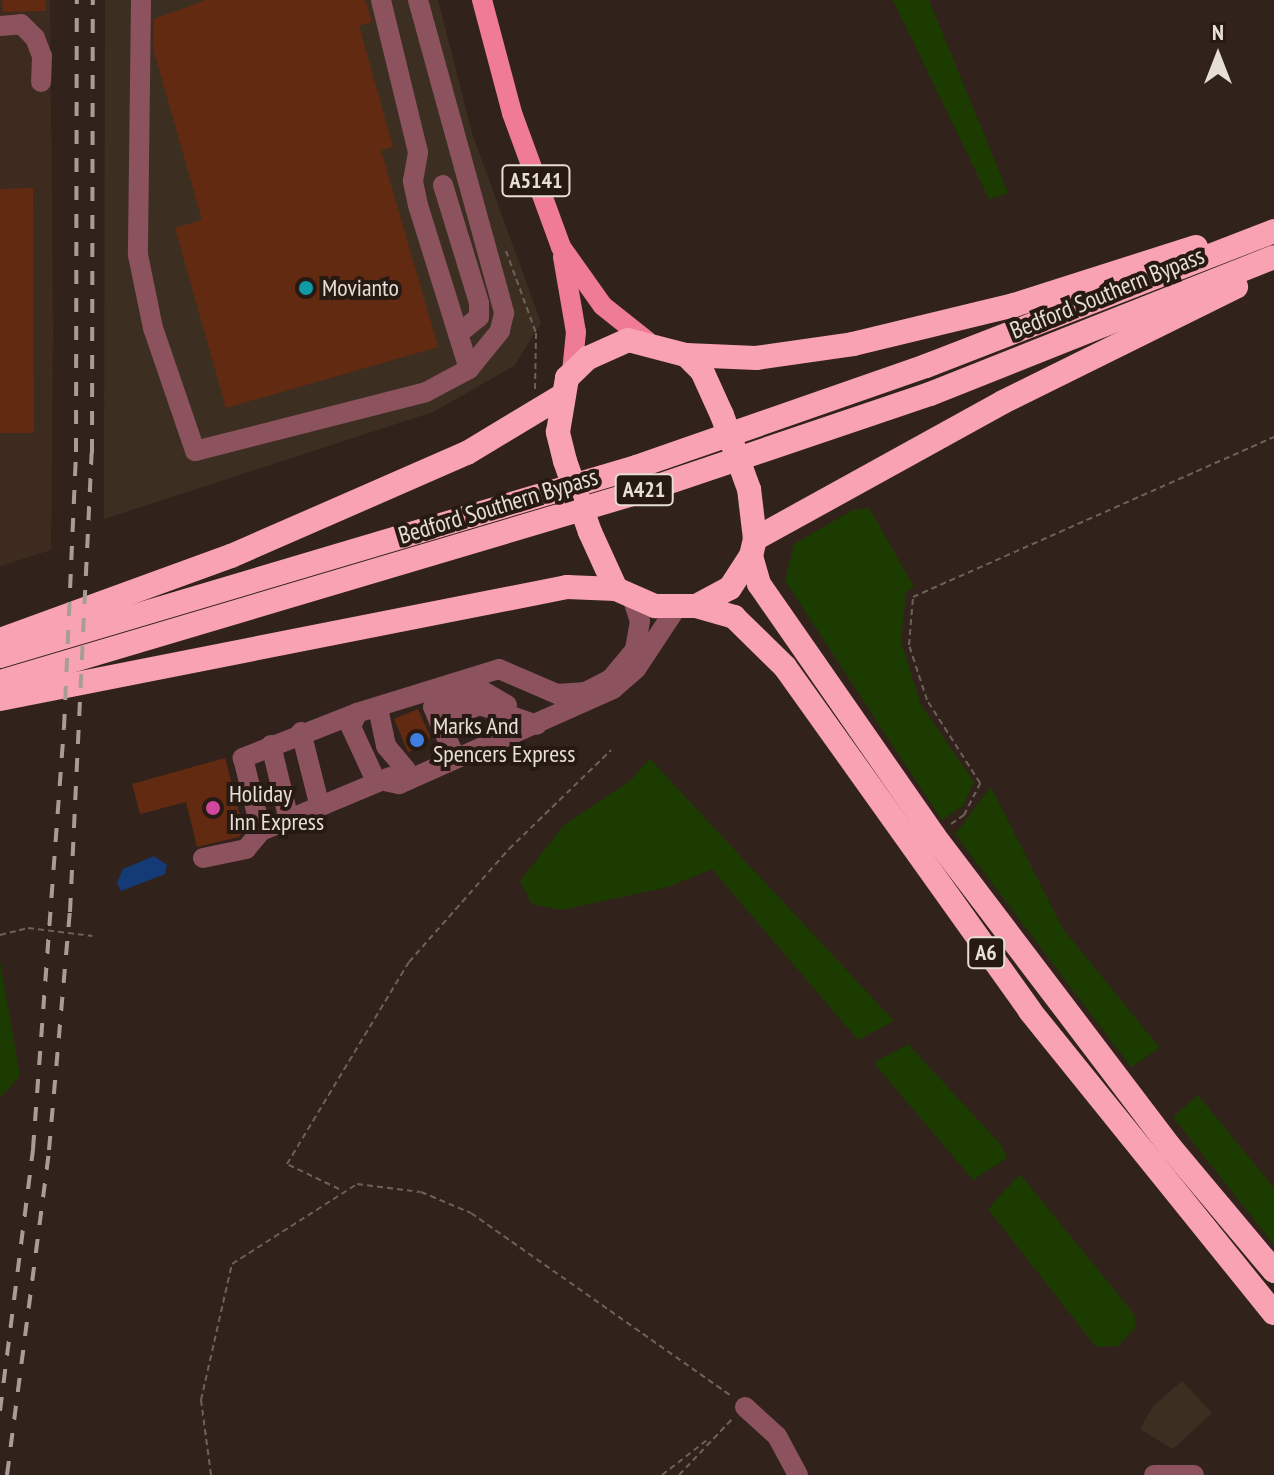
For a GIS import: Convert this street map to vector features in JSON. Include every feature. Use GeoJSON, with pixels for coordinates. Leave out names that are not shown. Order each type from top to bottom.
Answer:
{"type":"FeatureCollection","features":[{"type":"Feature","properties":{"kind":"highway"},"geometry":{"type":"LineString","coordinates":[[624,594],[590,532],[565,461],[560,397],[572,372],[608,347],[647,341],[686,355],[756,358],[853,344],[1014,305],[1274,222]]}},
{"type":"Feature","properties":{"kind":"highway","name":"Bedford Southern Bypass"},"geometry":{"type":"LineString","coordinates":[[0,656],[636,467],[926,366],[1274,231]]}},
{"type":"Feature","properties":{"kind":"highway","name":"Bedford Southern Bypass"},"geometry":{"type":"LineString","coordinates":[[0,682],[646,490],[930,394],[1274,257]]}},
{"type":"Feature","properties":{"kind":"highway"},"geometry":{"type":"LineString","coordinates":[[0,699],[567,587],[624,594],[686,607],[730,588],[753,548],[989,409],[1274,269]]}},
{"type":"Feature","properties":{"kind":"highway"},"geometry":{"type":"LineString","coordinates":[[686,355],[702,371],[749,489],[753,548]]}},
{"type":"Feature","properties":{"kind":"highway"},"geometry":{"type":"LineString","coordinates":[[0,640],[231,556],[454,459],[560,397]]}},
{"type":"Feature","properties":{"kind":"highway","name":"A6"},"geometry":{"type":"LineString","coordinates":[[753,548],[759,584],[934,836],[1170,1147],[1274,1271]]}},
{"type":"Feature","properties":{"kind":"highway","name":"A6"},"geometry":{"type":"LineString","coordinates":[[686,607],[734,617],[785,667],[1030,1011],[1274,1313]]}},
{"type":"Feature","properties":{"kind":"main road","name":"A5141"},"geometry":{"type":"LineString","coordinates":[[482,0],[512,113],[561,247],[576,332],[572,372]]}},
{"type":"Feature","properties":{"kind":"main road","name":"A5141"},"geometry":{"type":"LineString","coordinates":[[561,247],[603,306],[647,341]]}},
{"type":"Feature","properties":{"kind":"street"},"geometry":{"type":"LineString","coordinates":[[141,0],[138,255],[153,328],[195,451],[426,392],[469,369],[500,331],[504,313],[496,278],[453,143],[418,0]]}},
{"type":"Feature","properties":{"kind":"street"},"geometry":{"type":"LineString","coordinates":[[381,0],[418,152],[413,181],[418,205],[469,369]]}},
{"type":"Feature","properties":{"kind":"street"},"geometry":{"type":"LineString","coordinates":[[0,26],[21,24],[35,38],[42,56],[41,82]]}},
{"type":"Feature","properties":{"kind":"street"},"geometry":{"type":"LineString","coordinates":[[418,152],[453,143]]}},
{"type":"Feature","properties":{"kind":"street"},"geometry":{"type":"LineString","coordinates":[[443,185],[479,303],[479,317],[458,334]]}},
{"type":"Feature","properties":{"kind":"street"},"geometry":{"type":"LineString","coordinates":[[261,831],[243,758],[301,732],[499,669],[557,694],[586,692],[626,664],[640,621],[624,594]]}},
{"type":"Feature","properties":{"kind":"street"},"geometry":{"type":"LineString","coordinates":[[357,713],[351,727],[381,780],[399,784],[613,689],[636,669],[686,607]]}},
{"type":"Feature","properties":{"kind":"street"},"geometry":{"type":"LineString","coordinates":[[507,705],[508,682]]}},
{"type":"Feature","properties":{"kind":"street"},"geometry":{"type":"LineString","coordinates":[[452,750],[433,707],[481,690],[537,725]]}},
{"type":"Feature","properties":{"kind":"street"},"geometry":{"type":"LineString","coordinates":[[557,694],[558,716]]}},
{"type":"Feature","properties":{"kind":"street"},"geometry":{"type":"LineString","coordinates":[[439,721],[480,705],[537,725]]}},
{"type":"Feature","properties":{"kind":"street"},"geometry":{"type":"LineString","coordinates":[[378,708],[386,746],[406,770]]}},
{"type":"Feature","properties":{"kind":"street"},"geometry":{"type":"LineString","coordinates":[[203,858],[246,849],[261,831],[496,731],[537,725]]}},
{"type":"Feature","properties":{"kind":"street"},"geometry":{"type":"LineString","coordinates":[[301,732],[320,807]]}},
{"type":"Feature","properties":{"kind":"street"},"geometry":{"type":"LineString","coordinates":[[271,745],[289,820]]}},
{"type":"Feature","properties":{"kind":"street"},"geometry":{"type":"LineString","coordinates":[[745,1407],[777,1436],[798,1475]]}},
{"type":"Feature","properties":{"kind":"street"},"geometry":{"type":"LineString","coordinates":[[1154,1475],[1194,1475]]}},
{"type":"Feature","properties":{"kind":"path"},"geometry":{"type":"LineString","coordinates":[[507,256],[536,333],[535,385]]}},
{"type":"Feature","properties":{"kind":"path"},"geometry":{"type":"LineString","coordinates":[[934,836],[964,815],[980,783],[927,700],[909,645],[913,597],[1274,437]]}},
{"type":"Feature","properties":{"kind":"path"},"geometry":{"type":"LineString","coordinates":[[340,1190],[287,1164],[409,962],[509,849],[611,750]]}},
{"type":"Feature","properties":{"kind":"path"},"geometry":{"type":"LineString","coordinates":[[0,935],[28,928],[93,936]]}},
{"type":"Feature","properties":{"kind":"path"},"geometry":{"type":"LineString","coordinates":[[211,1475],[201,1400],[232,1264],[340,1190],[392,1186],[471,1213],[745,1407],[679,1475]]}},
{"type":"Feature","properties":{"kind":"path"},"geometry":{"type":"LineString","coordinates":[[662,1475],[715,1435]]}},
{"type":"Feature","properties":{"kind":"shaded area"},"geometry":{"type":"Polygon","coordinates":[[[0,0],[50,0],[53,329],[51,550],[0,566],[0,0]]]}},
{"type":"Feature","properties":{"kind":"shaded area"},"geometry":{"type":"Polygon","coordinates":[[[105,0],[438,0],[472,133],[541,323],[514,366],[433,412],[104,519],[105,0]]]}},
{"type":"Feature","properties":{"kind":"shaded area"},"geometry":{"type":"Polygon","coordinates":[[[1182,1381],[1212,1413],[1173,1449],[1140,1429],[1153,1406],[1182,1381]]]}},
{"type":"Feature","properties":{"kind":"green space"},"geometry":{"type":"Polygon","coordinates":[[[893,0],[929,0],[1008,193],[989,199],[893,0]]]}},
{"type":"Feature","properties":{"kind":"green space"},"geometry":{"type":"Polygon","coordinates":[[[869,508],[914,587],[906,592],[901,642],[921,705],[974,782],[963,806],[942,820],[785,581],[794,544],[853,510],[869,508]]]}},
{"type":"Feature","properties":{"kind":"green space"},"geometry":{"type":"Polygon","coordinates":[[[650,759],[894,1021],[858,1040],[712,869],[668,887],[561,910],[532,904],[520,881],[565,824],[630,781],[650,759]]]}},
{"type":"Feature","properties":{"kind":"green space"},"geometry":{"type":"Polygon","coordinates":[[[991,787],[1063,929],[1160,1048],[1131,1067],[955,834],[991,787]]]}},
{"type":"Feature","properties":{"kind":"green space"},"geometry":{"type":"Polygon","coordinates":[[[0,961],[20,1076],[0,1098],[0,961]]]}},
{"type":"Feature","properties":{"kind":"green space"},"geometry":{"type":"Polygon","coordinates":[[[908,1044],[1001,1145],[1007,1158],[973,1180],[874,1063],[908,1044]]]}},
{"type":"Feature","properties":{"kind":"green space"},"geometry":{"type":"Polygon","coordinates":[[[1198,1095],[1274,1188],[1274,1245],[1173,1117],[1198,1095]]]}},
{"type":"Feature","properties":{"kind":"green space"},"geometry":{"type":"Polygon","coordinates":[[[1020,1174],[1134,1314],[1136,1327],[1118,1346],[1096,1347],[988,1209],[1020,1174]]]}},
{"type":"Feature","properties":{"kind":"water"},"geometry":{"type":"Polygon","coordinates":[[[154,856],[167,865],[165,874],[121,891],[117,883],[123,869],[154,856]]]}},
{"type":"Feature","properties":{"kind":"building"},"geometry":{"type":"Polygon","coordinates":[[[2,0],[45,0],[46,11],[3,12],[2,0]]]}},
{"type":"Feature","properties":{"kind":"building"},"geometry":{"type":"Polygon","coordinates":[[[206,0],[365,0],[372,22],[359,26],[393,147],[381,150],[438,347],[226,408],[175,228],[202,220],[153,48],[154,19],[206,0]]]}},
{"type":"Feature","properties":{"kind":"building"},"geometry":{"type":"Polygon","coordinates":[[[33,188],[34,433],[0,433],[0,189],[33,188]]]}},
{"type":"Feature","properties":{"kind":"building"},"geometry":{"type":"Polygon","coordinates":[[[418,709],[430,736],[425,746],[408,752],[394,719],[418,709]]]}},
{"type":"Feature","properties":{"kind":"building","name":"Holiday Inn Express"},"geometry":{"type":"Polygon","coordinates":[[[225,758],[244,831],[239,837],[197,847],[186,802],[140,814],[132,784],[225,758]]]}},
{"type":"Feature","properties":{"kind":"railway"},"geometry":{"type":"LineString","coordinates":[[0,1411],[33,1149],[64,728],[76,452],[77,0]]}},
{"type":"Feature","properties":{"kind":"railway"},"geometry":{"type":"LineString","coordinates":[[7,1475],[49,1150],[70,912],[92,453],[93,0]]}},
{"type":"Feature","properties":{"kind":"place","name":"Movianto"},"geometry":{"type":"Point","coordinates":[306,288]}},
{"type":"Feature","properties":{"kind":"place","name":"Marks And Spencers Express"},"geometry":{"type":"Point","coordinates":[417,740]}},
{"type":"Feature","properties":{"kind":"place","name":"Holiday Inn Express"},"geometry":{"type":"Point","coordinates":[213,808]}}]}
